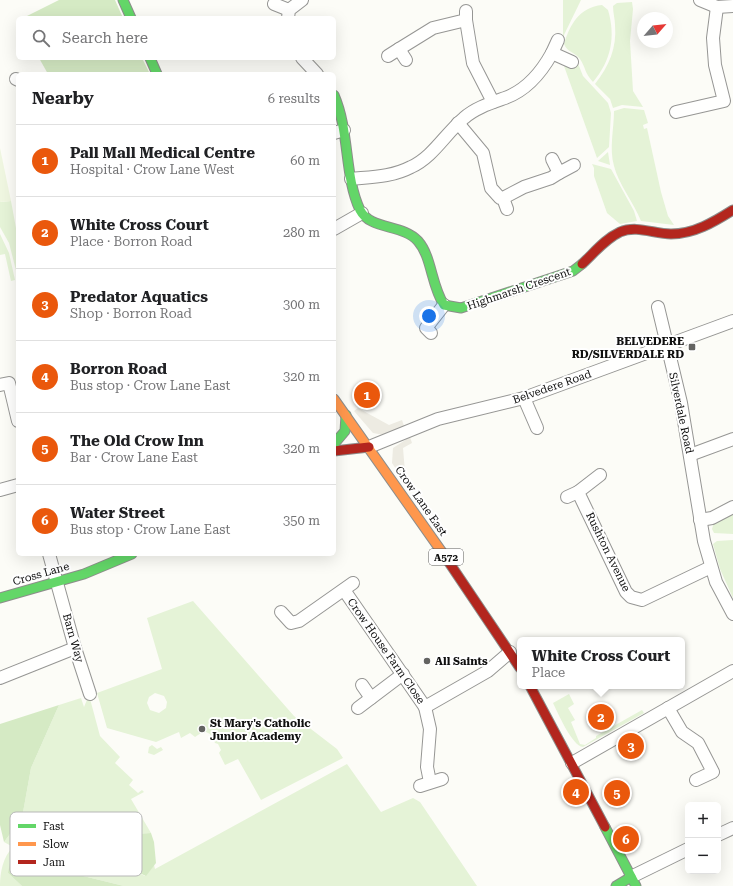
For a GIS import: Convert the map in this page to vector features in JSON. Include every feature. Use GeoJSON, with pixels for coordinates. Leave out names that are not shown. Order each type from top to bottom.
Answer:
{"type":"FeatureCollection","features":[{"type":"Feature","properties":{"kind":"street"},"geometry":{"type":"LineString","coordinates":[[122,0],[130,16]]}},
{"type":"Feature","properties":{"kind":"street"},"geometry":{"type":"LineString","coordinates":[[274,4],[289,14],[302,0]]}},
{"type":"Feature","properties":{"kind":"street"},"geometry":{"type":"LineString","coordinates":[[700,0],[717,7],[733,6]]}},
{"type":"Feature","properties":{"kind":"street"},"geometry":{"type":"LineString","coordinates":[[676,112],[729,100],[715,66],[713,38],[717,7]]}},
{"type":"Feature","properties":{"kind":"street"},"geometry":{"type":"LineString","coordinates":[[388,56],[433,28],[466,15],[473,63],[493,102]]}},
{"type":"Feature","properties":{"kind":"street"},"geometry":{"type":"LineString","coordinates":[[351,179],[384,176],[412,167],[430,154],[465,116],[493,102],[515,94],[533,81],[552,53],[558,40]]}},
{"type":"Feature","properties":{"kind":"street"},"geometry":{"type":"LineString","coordinates":[[399,49],[406,60]]}},
{"type":"Feature","properties":{"kind":"street"},"geometry":{"type":"LineString","coordinates":[[552,53],[572,62]]}},
{"type":"Feature","properties":{"kind":"street"},"geometry":{"type":"LineString","coordinates":[[151,60],[156,72]]}},
{"type":"Feature","properties":{"kind":"street"},"geometry":{"type":"LineString","coordinates":[[304,60],[315,72]]}},
{"type":"Feature","properties":{"kind":"street"},"geometry":{"type":"LineString","coordinates":[[336,100],[342,115],[339,131],[351,179],[362,213],[370,219],[404,232],[418,241],[425,255],[433,287],[437,296],[444,305],[425,328]]}},
{"type":"Feature","properties":{"kind":"street"},"geometry":{"type":"LineString","coordinates":[[458,123],[479,147],[485,160],[491,188],[505,204],[524,187],[551,178],[574,165]]}},
{"type":"Feature","properties":{"kind":"street"},"geometry":{"type":"LineString","coordinates":[[552,159],[559,173]]}},
{"type":"Feature","properties":{"kind":"street","name":"Highmarsh Crescent"},"geometry":{"type":"LineString","coordinates":[[444,305],[461,308],[573,271],[582,266],[610,238],[619,232],[642,230],[666,234],[682,233],[701,227],[733,210]]}},
{"type":"Feature","properties":{"kind":"street"},"geometry":{"type":"LineString","coordinates":[[336,228],[362,213]]}},
{"type":"Feature","properties":{"kind":"street","name":"Silverdale Road"},"geometry":{"type":"LineString","coordinates":[[658,307],[666,346],[681,403],[700,520],[710,567],[716,582],[733,614]]}},
{"type":"Feature","properties":{"kind":"street","name":"Belvedere Road"},"geometry":{"type":"LineString","coordinates":[[369,447],[438,419],[524,398],[733,321]]}},
{"type":"Feature","properties":{"kind":"street"},"geometry":{"type":"LineString","coordinates":[[5,384],[16,415]]}},
{"type":"Feature","properties":{"kind":"street"},"geometry":{"type":"LineString","coordinates":[[524,398],[537,428]]}},
{"type":"Feature","properties":{"kind":"street","name":"A572"},"geometry":{"type":"LineString","coordinates":[[336,402],[369,447]]}},
{"type":"Feature","properties":{"kind":"street"},"geometry":{"type":"LineString","coordinates":[[336,441],[345,430],[346,415]]}},
{"type":"Feature","properties":{"kind":"street"},"geometry":{"type":"LineString","coordinates":[[690,455],[733,440]]}},
{"type":"Feature","properties":{"kind":"street"},"geometry":{"type":"LineString","coordinates":[[336,451],[369,447]]}},
{"type":"Feature","properties":{"kind":"street","name":"Crow Lane East"},"geometry":{"type":"LineString","coordinates":[[369,447],[483,611],[517,663]]}},
{"type":"Feature","properties":{"kind":"street"},"geometry":{"type":"LineString","coordinates":[[567,497],[578,492],[600,475]]}},
{"type":"Feature","properties":{"kind":"street"},"geometry":{"type":"LineString","coordinates":[[0,490],[16,486]]}},
{"type":"Feature","properties":{"kind":"street","name":"Rushton Avenue"},"geometry":{"type":"LineString","coordinates":[[578,492],[626,592],[631,597],[642,600],[710,567]]}},
{"type":"Feature","properties":{"kind":"street"},"geometry":{"type":"LineString","coordinates":[[700,520],[712,518],[733,507]]}},
{"type":"Feature","properties":{"kind":"street","name":"Barn Way"},"geometry":{"type":"LineString","coordinates":[[50,556],[75,648],[90,694]]}},
{"type":"Feature","properties":{"kind":"street","name":"Cross Lane"},"geometry":{"type":"LineString","coordinates":[[0,598],[58,583],[106,566],[128,556]]}},
{"type":"Feature","properties":{"kind":"street","name":"Crow House Farm Close"},"geometry":{"type":"LineString","coordinates":[[281,612],[291,623],[299,621],[349,587],[425,707],[488,671],[510,652]]}},
{"type":"Feature","properties":{"kind":"street"},"geometry":{"type":"LineString","coordinates":[[0,678],[75,648]]}},
{"type":"Feature","properties":{"kind":"street"},"geometry":{"type":"LineString","coordinates":[[572,763],[733,671]]}},
{"type":"Feature","properties":{"kind":"street"},"geometry":{"type":"LineString","coordinates":[[358,708],[403,674]]}},
{"type":"Feature","properties":{"kind":"street"},"geometry":{"type":"LineString","coordinates":[[362,685],[371,698]]}},
{"type":"Feature","properties":{"kind":"street"},"geometry":{"type":"LineString","coordinates":[[532,689],[634,881]]}},
{"type":"Feature","properties":{"kind":"street"},"geometry":{"type":"LineString","coordinates":[[425,707],[430,730],[425,784],[442,779]]}},
{"type":"Feature","properties":{"kind":"street"},"geometry":{"type":"LineString","coordinates":[[668,708],[682,732],[698,743],[715,777],[696,780]]}},
{"type":"Feature","properties":{"kind":"street"},"geometry":{"type":"LineString","coordinates":[[616,886],[634,881],[685,851]]}},
{"type":"Feature","properties":{"kind":"green space"},"geometry":{"type":"Polygon","coordinates":[[[59,0],[115,0],[122,16],[27,16],[59,0]]]}},
{"type":"Feature","properties":{"kind":"green space"},"geometry":{"type":"Polygon","coordinates":[[[563,0],[581,0],[563,37],[563,0]]]}},
{"type":"Feature","properties":{"kind":"green space"},"geometry":{"type":"Polygon","coordinates":[[[632,2],[633,9],[630,41],[633,91],[643,107],[622,105],[613,108],[610,99],[595,84],[608,63],[615,41],[613,6],[617,3],[632,2]]]}},
{"type":"Feature","properties":{"kind":"green space"},"geometry":{"type":"Polygon","coordinates":[[[602,5],[608,10],[612,30],[612,39],[608,57],[604,66],[593,82],[580,59],[567,49],[564,44],[569,30],[577,18],[588,9],[594,6],[602,5]]]}},
{"type":"Feature","properties":{"kind":"green space"},"geometry":{"type":"Polygon","coordinates":[[[40,60],[143,60],[149,72],[47,72],[40,60]]]}},
{"type":"Feature","properties":{"kind":"green space"},"geometry":{"type":"Polygon","coordinates":[[[577,61],[583,76],[608,103],[611,113],[609,147],[597,158],[564,66],[571,69],[577,61]]]}},
{"type":"Feature","properties":{"kind":"green space"},"geometry":{"type":"Polygon","coordinates":[[[624,108],[644,110],[648,123],[643,125],[644,129],[647,128],[661,192],[668,216],[674,225],[641,221],[616,173],[612,152],[614,111],[624,108]]]}},
{"type":"Feature","properties":{"kind":"green space"},"geometry":{"type":"Polygon","coordinates":[[[0,148],[11,201],[0,202],[0,148]]]}},
{"type":"Feature","properties":{"kind":"green space"},"geometry":{"type":"Polygon","coordinates":[[[608,152],[610,165],[598,161],[608,152]]]}},
{"type":"Feature","properties":{"kind":"green space"},"geometry":{"type":"Polygon","coordinates":[[[592,164],[611,169],[634,211],[637,221],[620,224],[607,213],[594,176],[594,168],[592,164]]]}},
{"type":"Feature","properties":{"kind":"green space"},"geometry":{"type":"Polygon","coordinates":[[[11,201],[16,228],[16,270],[9,243],[0,227],[0,202],[11,201]]]}},
{"type":"Feature","properties":{"kind":"green space"},"geometry":{"type":"Polygon","coordinates":[[[0,234],[9,253],[15,280],[11,281],[5,254],[0,255],[0,234]]]}},
{"type":"Feature","properties":{"kind":"green space"},"geometry":{"type":"Polygon","coordinates":[[[733,511],[733,534],[714,533],[712,529],[714,522],[733,511]]]}},
{"type":"Feature","properties":{"kind":"green space"},"geometry":{"type":"Polygon","coordinates":[[[733,540],[733,598],[720,569],[713,544],[717,541],[733,540]]]}},
{"type":"Feature","properties":{"kind":"green space"},"geometry":{"type":"Polygon","coordinates":[[[193,601],[294,716],[337,749],[343,758],[261,800],[238,759],[225,765],[219,753],[221,750],[218,744],[215,743],[210,734],[204,731],[195,737],[190,733],[181,738],[179,732],[156,742],[107,728],[97,693],[162,669],[147,618],[193,601]],[[155,693],[149,697],[147,703],[150,710],[159,713],[166,708],[167,702],[164,696],[155,693]]]}},
{"type":"Feature","properties":{"kind":"green space"},"geometry":{"type":"Polygon","coordinates":[[[569,694],[574,704],[568,708],[575,720],[571,722],[580,744],[585,745],[596,738],[596,736],[642,710],[644,713],[583,747],[574,741],[553,703],[569,694]]]}},
{"type":"Feature","properties":{"kind":"green space"},"geometry":{"type":"Polygon","coordinates":[[[89,695],[100,736],[120,757],[115,763],[133,780],[129,785],[138,793],[142,790],[144,792],[131,799],[139,812],[23,812],[31,768],[59,705],[81,698],[84,707],[89,695]]]}},
{"type":"Feature","properties":{"kind":"green space"},"geometry":{"type":"Polygon","coordinates":[[[59,705],[31,768],[23,812],[10,812],[10,834],[4,842],[0,825],[0,724],[59,705]]]}},
{"type":"Feature","properties":{"kind":"green space"},"geometry":{"type":"Polygon","coordinates":[[[152,745],[157,749],[161,747],[163,750],[154,755],[148,753],[149,747],[152,745]]]}},
{"type":"Feature","properties":{"kind":"green space"},"geometry":{"type":"Polygon","coordinates":[[[347,764],[381,812],[413,798],[420,802],[477,886],[124,886],[83,876],[142,876],[142,874],[145,876],[154,865],[155,869],[347,764]]]}},
{"type":"Feature","properties":{"kind":"green space"},"geometry":{"type":"Polygon","coordinates":[[[142,818],[151,833],[142,834],[142,818]]]}},
{"type":"Feature","properties":{"kind":"green space"},"geometry":{"type":"Polygon","coordinates":[[[151,833],[154,842],[156,863],[146,876],[142,874],[142,834],[151,833]]]}},
{"type":"Feature","properties":{"kind":"green space"},"geometry":{"type":"Polygon","coordinates":[[[10,834],[10,845],[4,842],[10,834]]]}},
{"type":"Feature","properties":{"kind":"green space"},"geometry":{"type":"Polygon","coordinates":[[[10,851],[10,873],[8,873],[22,886],[0,886],[3,865],[10,851]]]}},
{"type":"Feature","properties":{"kind":"green space"},"geometry":{"type":"Polygon","coordinates":[[[10,863],[10,875],[8,873],[10,863]]]}},
{"type":"Feature","properties":{"kind":"green space"},"geometry":{"type":"Polygon","coordinates":[[[11,876],[83,876],[124,886],[22,886],[11,876]]]}},
{"type":"Feature","properties":{"kind":"shaded area"},"geometry":{"type":"Polygon","coordinates":[[[358,408],[389,425],[402,420],[404,426],[384,435],[373,433],[354,411],[358,408]]]}},
{"type":"Feature","properties":{"kind":"shaded area"},"geometry":{"type":"Polygon","coordinates":[[[410,437],[412,443],[403,448],[405,472],[400,475],[392,463],[393,448],[410,437]]]}},
{"type":"Feature","properties":{"kind":"traffic: fast"},"geometry":{"type":"LineString","coordinates":[[123,0],[130,16]]}},
{"type":"Feature","properties":{"kind":"traffic: fast"},"geometry":{"type":"LineString","coordinates":[[151,60],[156,72]]}},
{"type":"Feature","properties":{"kind":"traffic: fast"},"geometry":{"type":"LineString","coordinates":[[336,101],[343,124],[351,183],[360,210],[371,221],[404,232],[418,241],[426,255],[436,289],[444,305],[461,308],[573,271],[582,264]]}},
{"type":"Feature","properties":{"kind":"traffic: fast"},"geometry":{"type":"LineString","coordinates":[[336,442],[345,431],[346,415]]}},
{"type":"Feature","properties":{"kind":"traffic: fast"},"geometry":{"type":"LineString","coordinates":[[0,598],[84,574],[127,556]]}},
{"type":"Feature","properties":{"kind":"traffic: fast"},"geometry":{"type":"LineString","coordinates":[[605,827],[636,886]]}},
{"type":"Feature","properties":{"kind":"traffic: fast"},"geometry":{"type":"LineString","coordinates":[[616,886],[631,877]]}},
{"type":"Feature","properties":{"kind":"traffic: slow"},"geometry":{"type":"LineString","coordinates":[[336,402],[444,555]]}},
{"type":"Feature","properties":{"kind":"traffic: jam"},"geometry":{"type":"LineString","coordinates":[[582,264],[605,242],[620,232],[633,229],[665,234],[688,232],[711,223],[733,210]]}},
{"type":"Feature","properties":{"kind":"traffic: jam"},"geometry":{"type":"LineString","coordinates":[[336,451],[369,447]]}},
{"type":"Feature","properties":{"kind":"traffic: jam"},"geometry":{"type":"LineString","coordinates":[[444,555],[517,664]]}},
{"type":"Feature","properties":{"kind":"traffic: jam"},"geometry":{"type":"LineString","coordinates":[[532,689],[605,827]]}},
{"type":"Feature","properties":{"kind":"place","name":"BELVEDERE RD/SILVERDALE RD"},"geometry":{"type":"Point","coordinates":[692,347]}},
{"type":"Feature","properties":{"kind":"place","name":"Pall Mall Medical Centre"},"geometry":{"type":"Point","coordinates":[367,395]}},
{"type":"Feature","properties":{"kind":"place","name":"All Saints"},"geometry":{"type":"Point","coordinates":[427,661]}},
{"type":"Feature","properties":{"kind":"place","name":"White Cross Court"},"geometry":{"type":"Point","coordinates":[601,717]}},
{"type":"Feature","properties":{"kind":"place","name":"St Mary's Catholic Junior Academy"},"geometry":{"type":"Point","coordinates":[202,729]}},
{"type":"Feature","properties":{"kind":"place","name":"Predator Aquatics"},"geometry":{"type":"Point","coordinates":[631,746]}},
{"type":"Feature","properties":{"kind":"place","name":"Borron Road"},"geometry":{"type":"Point","coordinates":[576,792]}},
{"type":"Feature","properties":{"kind":"place","name":"The Old Crow Inn"},"geometry":{"type":"Point","coordinates":[617,793]}},
{"type":"Feature","properties":{"kind":"place","name":"Water Street"},"geometry":{"type":"Point","coordinates":[626,839]}}]}
